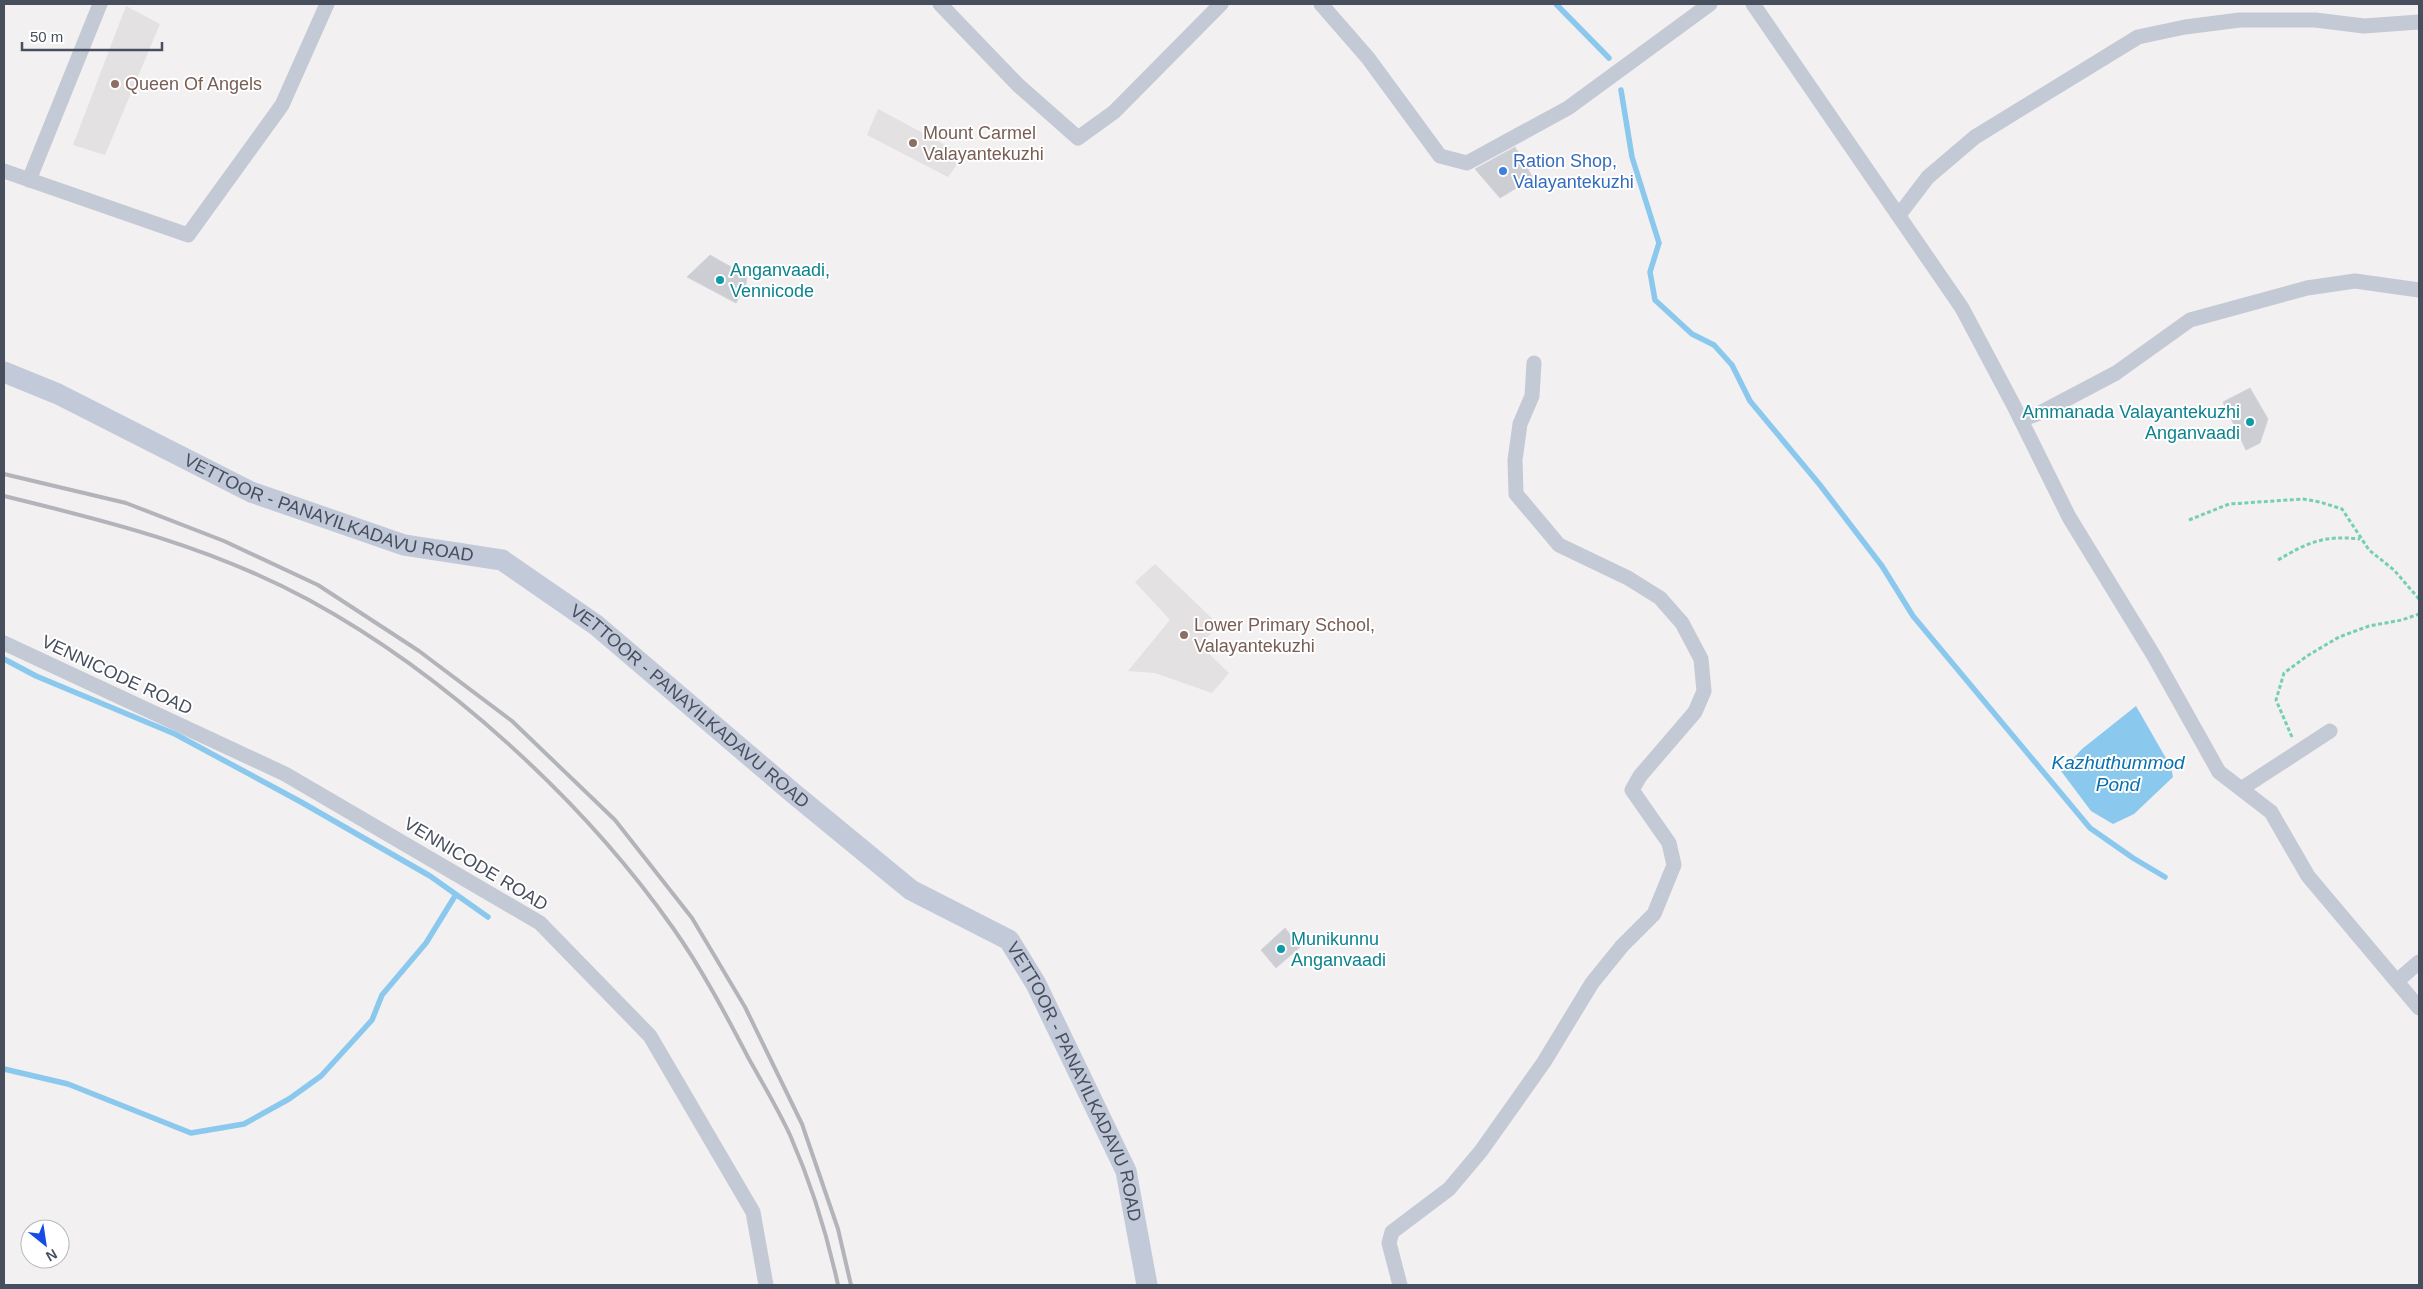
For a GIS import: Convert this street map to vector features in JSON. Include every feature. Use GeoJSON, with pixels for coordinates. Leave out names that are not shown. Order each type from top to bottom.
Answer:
{"type":"FeatureCollection","features":[{"type":"Feature","properties":{"kind":"main road","name":"VETTOOR - PANAYILKADAVU ROAD"},"geometry":{"type":"LineString","coordinates":[[4,372],[58,394],[252,492],[404,545],[502,560],[596,626],[911,890],[1009,940],[1036,984],[1126,1171],[1147,1285]]}},
{"type":"Feature","properties":{"kind":"street"},"geometry":{"type":"LineString","coordinates":[[29,180],[100,4]]}},
{"type":"Feature","properties":{"kind":"street"},"geometry":{"type":"LineString","coordinates":[[4,171],[188,235],[282,105],[327,4]]}},
{"type":"Feature","properties":{"kind":"street"},"geometry":{"type":"LineString","coordinates":[[940,4],[1019,86],[1078,138],[1114,112],[1221,4]]}},
{"type":"Feature","properties":{"kind":"street"},"geometry":{"type":"LineString","coordinates":[[1321,4],[1368,58],[1440,156],[1466,163],[1568,108],[1710,4]]}},
{"type":"Feature","properties":{"kind":"street"},"geometry":{"type":"LineString","coordinates":[[1753,4],[1962,308],[2069,517],[2154,656],[2219,772],[2271,812],[2308,876],[2419,1008]]}},
{"type":"Feature","properties":{"kind":"street"},"geometry":{"type":"LineString","coordinates":[[1899,216],[1928,177],[1975,138],[2138,37],[2185,27],[2240,20],[2316,20],[2364,26],[2419,22]]}},
{"type":"Feature","properties":{"kind":"street"},"geometry":{"type":"LineString","coordinates":[[2021,420],[2042,412],[2116,373],[2190,320],[2307,288],[2355,281],[2419,290]]}},
{"type":"Feature","properties":{"kind":"street"},"geometry":{"type":"LineString","coordinates":[[1400,1285],[1389,1243],[1392,1232],[1449,1189],[1481,1151],[1544,1062],[1592,983],[1622,946],[1654,914],[1674,865],[1669,843],[1632,790],[1640,776],[1695,712],[1704,691],[1702,659],[1682,623],[1660,598],[1628,578],[1559,545],[1516,494],[1515,460],[1520,424],[1532,396],[1534,363]]}},
{"type":"Feature","properties":{"kind":"street","name":"VENNICODE ROAD"},"geometry":{"type":"LineString","coordinates":[[4,643],[285,774],[540,923],[650,1036],[753,1212],[766,1285]]}},
{"type":"Feature","properties":{"kind":"street"},"geometry":{"type":"LineString","coordinates":[[2241,789],[2330,731]]}},
{"type":"Feature","properties":{"kind":"street"},"geometry":{"type":"LineString","coordinates":[[2396,981],[2419,962]]}},
{"type":"Feature","properties":{"kind":"path"},"geometry":{"type":"LineString","coordinates":[[2189,520],[2229,504],[2303,500],[2320,502],[2342,509],[2369,550],[2394,570],[2419,599]]}},
{"type":"Feature","properties":{"kind":"path"},"geometry":{"type":"LineString","coordinates":[[2278,560],[2303,545],[2337,537],[2361,539]]}},
{"type":"Feature","properties":{"kind":"path"},"geometry":{"type":"LineString","coordinates":[[2300,750],[2288,730],[2276,700],[2284,673],[2307,656],[2339,637],[2369,626],[2402,620],[2419,614]]}},
{"type":"Feature","properties":{"kind":"shaded area","name":"Queen Of Angels"},"geometry":{"type":"Polygon","coordinates":[[[126,6],[160,24],[105,155],[73,145],[126,6]]]}},
{"type":"Feature","properties":{"kind":"shaded area","name":"Mount Carmel Valayantekuzhi"},"geometry":{"type":"Polygon","coordinates":[[[878,109],[964,155],[948,177],[867,135],[878,109]]]}},
{"type":"Feature","properties":{"kind":"shaded area","name":"Lower Primary School, Valayantekuzhi"},"geometry":{"type":"Polygon","coordinates":[[[1155,564],[1219,625],[1200,645],[1229,673],[1212,693],[1155,673],[1128,671],[1170,620],[1135,582],[1155,564]]]}},
{"type":"Feature","properties":{"kind":"water","name":"Kazhuthummod Pond"},"geometry":{"type":"Polygon","coordinates":[[[2136,706],[2171,767],[2173,777],[2134,814],[2113,824],[2091,811],[2061,771],[2082,749],[2136,706]]]}},
{"type":"Feature","properties":{"kind":"building","name":"Ration Shop, Valayantekuzhi"},"geometry":{"type":"Polygon","coordinates":[[[1515,147],[1533,178],[1500,198],[1475,169],[1515,147]]]}},
{"type":"Feature","properties":{"kind":"building","name":"Anganvaadi, Vennicode"},"geometry":{"type":"Polygon","coordinates":[[[710,255],[747,276],[746,284],[736,303],[687,277],[710,255]]]}},
{"type":"Feature","properties":{"kind":"building","name":"Ammanada Valayantekuzhi Anganvaadi"},"geometry":{"type":"Polygon","coordinates":[[[2250,388],[2268,419],[2260,443],[2246,450],[2223,402],[2250,388]]]}},
{"type":"Feature","properties":{"kind":"building","name":"Munikunnu Anganvaadi"},"geometry":{"type":"Polygon","coordinates":[[[1285,928],[1300,947],[1276,968],[1261,950],[1285,928]]]}},
{"type":"Feature","properties":{"kind":"waterway"},"geometry":{"type":"LineString","coordinates":[[1556,4],[1609,58]]}},
{"type":"Feature","properties":{"kind":"waterway"},"geometry":{"type":"LineString","coordinates":[[1621,90],[1632,157],[1659,243],[1650,272],[1655,300],[1692,334],[1714,345],[1732,365],[1750,401],[1820,485],[1882,566],[1913,616],[2090,828],[2133,858],[2165,877]]}},
{"type":"Feature","properties":{"kind":"waterway"},"geometry":{"type":"LineString","coordinates":[[4,659],[36,676],[175,734],[301,802],[430,876],[488,917]]}},
{"type":"Feature","properties":{"kind":"waterway"},"geometry":{"type":"LineString","coordinates":[[4,1069],[68,1084],[191,1133],[244,1124],[289,1099],[321,1076],[372,1020],[382,995],[426,943],[455,896]]}},
{"type":"Feature","properties":{"kind":"railway"},"geometry":{"type":"LineString","coordinates":[[4,474],[126,503],[224,541],[318,585],[419,651],[512,721],[615,820],[692,918],[745,1007],[802,1124],[838,1229],[851,1285]]}},
{"type":"Feature","properties":{"kind":"railway"},"geometry":{"type":"LineString","coordinates":[[4,496],[122,526],[160,538],[235,565],[272,581],[360,630],[411,665],[509,744],[555,788],[598,834],[637,880],[694,960],[790,1135],[818,1209],[838,1285]]}},
{"type":"Feature","properties":{"kind":"place","name":"Queen Of Angels"},"geometry":{"type":"Point","coordinates":[115,84]}},
{"type":"Feature","properties":{"kind":"place","name":"Mount Carmel Valayantekuzhi"},"geometry":{"type":"Point","coordinates":[913,143]}},
{"type":"Feature","properties":{"kind":"place","name":"Ration Shop, Valayantekuzhi"},"geometry":{"type":"Point","coordinates":[1503,171]}},
{"type":"Feature","properties":{"kind":"place","name":"Anganvaadi, Vennicode"},"geometry":{"type":"Point","coordinates":[720,280]}},
{"type":"Feature","properties":{"kind":"place","name":"Ammanada Valayantekuzhi Anganvaadi"},"geometry":{"type":"Point","coordinates":[2250,422]}},
{"type":"Feature","properties":{"kind":"place","name":"Lower Primary School, Valayantekuzhi"},"geometry":{"type":"Point","coordinates":[1184,635]}},
{"type":"Feature","properties":{"kind":"place","name":"Munikunnu Anganvaadi"},"geometry":{"type":"Point","coordinates":[1281,949]}}]}
